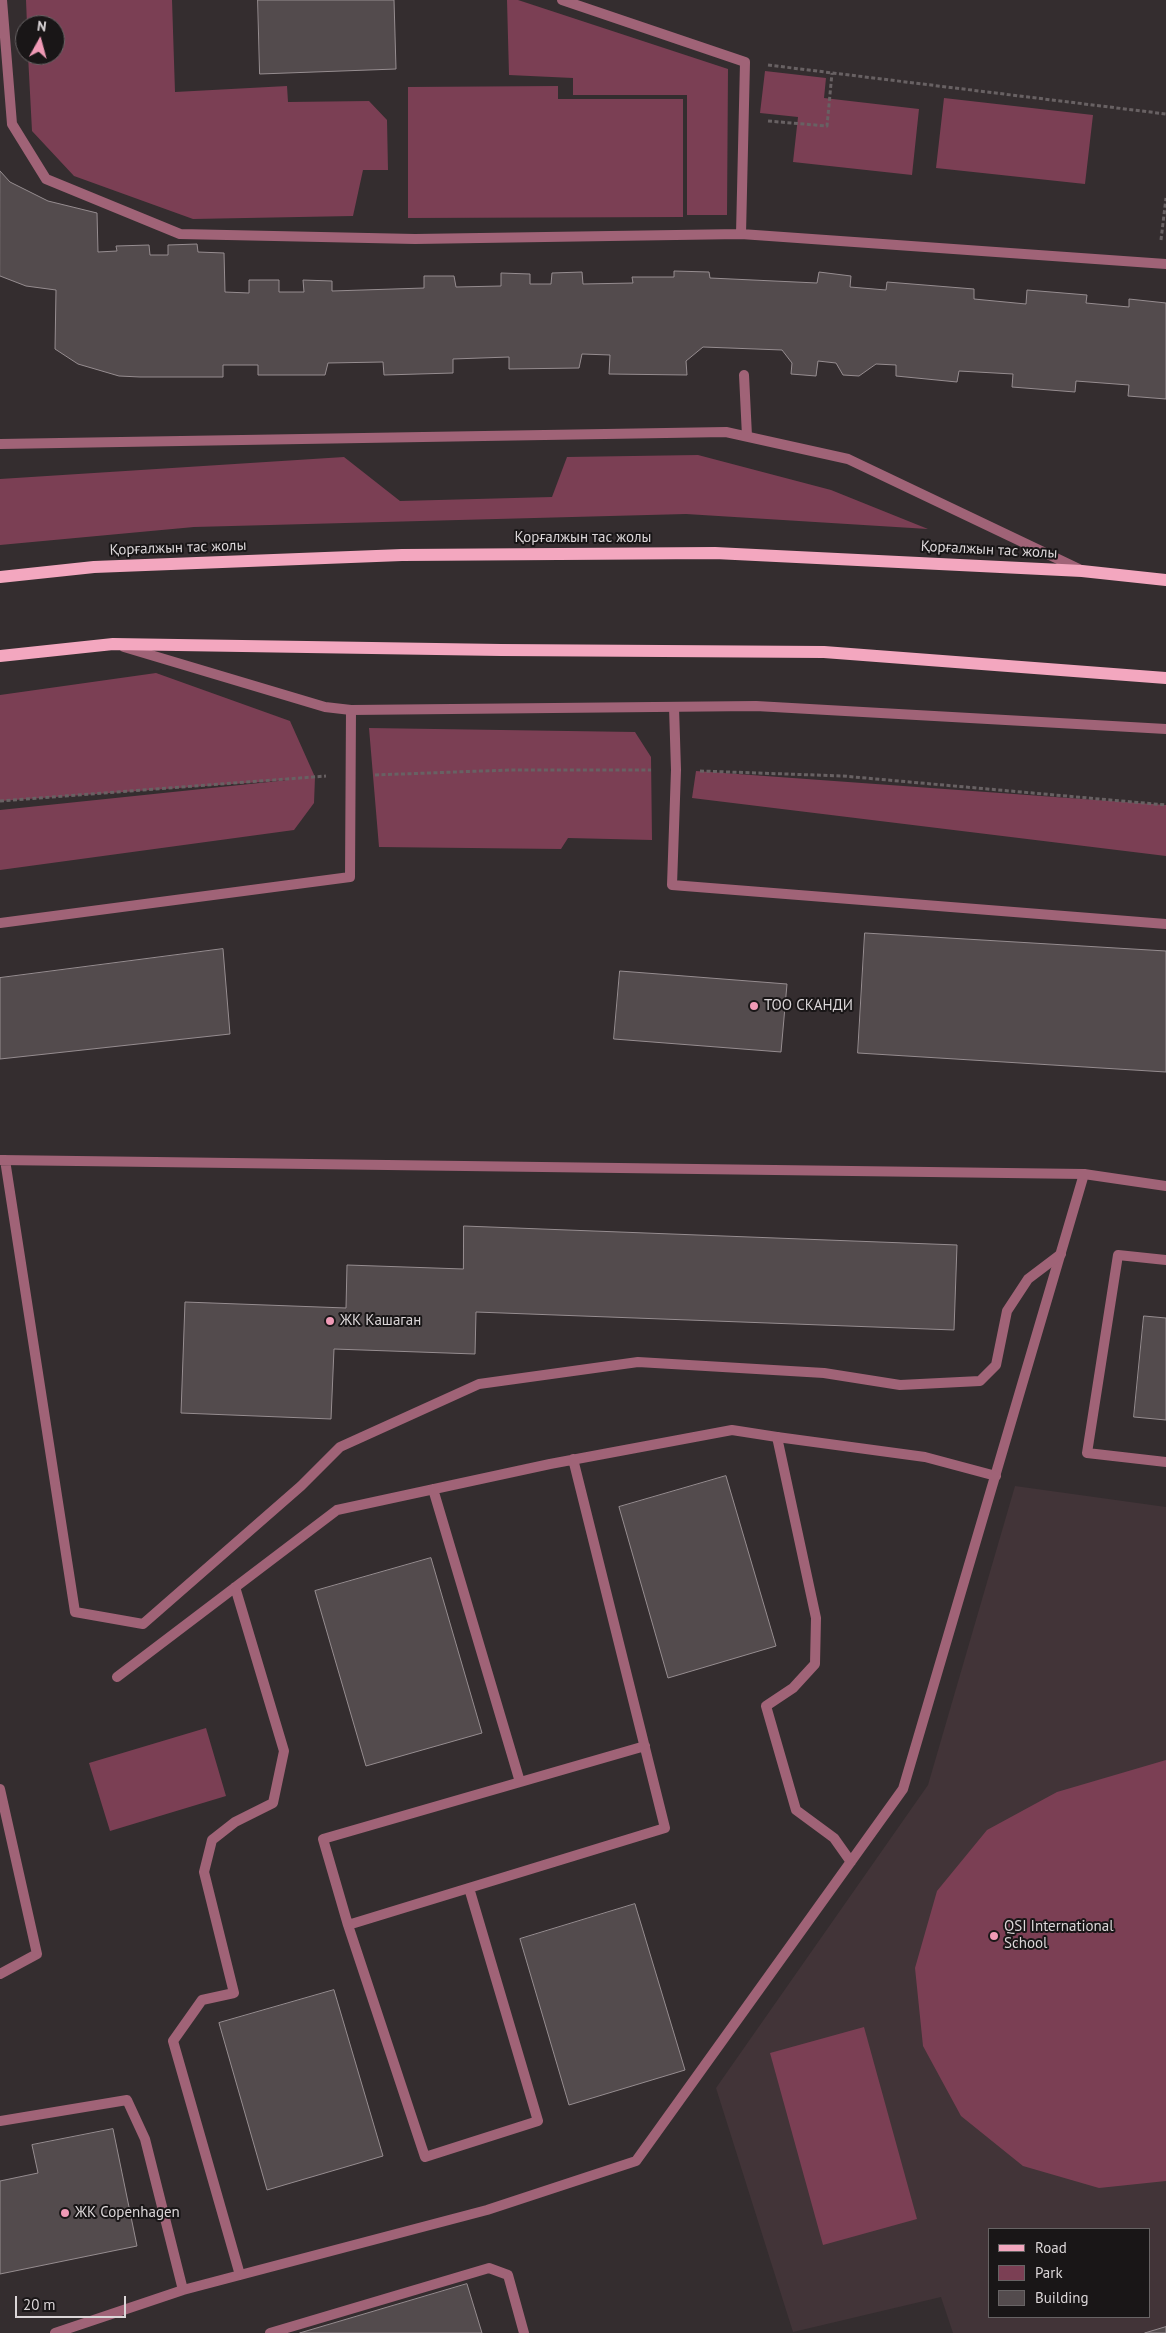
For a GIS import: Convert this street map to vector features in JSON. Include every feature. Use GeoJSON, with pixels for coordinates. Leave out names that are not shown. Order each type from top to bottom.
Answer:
{"type":"FeatureCollection","features":[{"type":"Feature","properties":{"kind":"main road","name":"Қорғалжын тас жолы"},"geometry":{"type":"LineString","coordinates":[[0,577],[94,567],[402,555],[715,553],[1082,571],[1166,580]]}},
{"type":"Feature","properties":{"kind":"main road"},"geometry":{"type":"LineString","coordinates":[[0,656],[113,644],[501,650],[824,652],[1166,678]]}},
{"type":"Feature","properties":{"kind":"street"},"geometry":{"type":"LineString","coordinates":[[2,0],[12,124],[46,178],[180,234],[415,240],[741,234],[1162,264]]}},
{"type":"Feature","properties":{"kind":"street"},"geometry":{"type":"LineString","coordinates":[[562,0],[745,62],[741,234]]}},
{"type":"Feature","properties":{"kind":"street"},"geometry":{"type":"LineString","coordinates":[[744,375],[747,436]]}},
{"type":"Feature","properties":{"kind":"street"},"geometry":{"type":"LineString","coordinates":[[0,444],[726,432],[848,459],[1082,571]]}},
{"type":"Feature","properties":{"kind":"street"},"geometry":{"type":"LineString","coordinates":[[113,644],[325,707],[351,710],[756,706],[1166,729]]}},
{"type":"Feature","properties":{"kind":"street"},"geometry":{"type":"LineString","coordinates":[[674,707],[676,770],[672,884],[1166,924]]}},
{"type":"Feature","properties":{"kind":"street"},"geometry":{"type":"LineString","coordinates":[[0,923],[350,877],[351,710]]}},
{"type":"Feature","properties":{"kind":"street"},"geometry":{"type":"LineString","coordinates":[[1061,1254],[1028,1279],[1008,1311],[996,1365],[980,1381],[900,1385],[824,1373],[638,1362],[479,1384],[340,1447],[301,1486],[143,1624],[75,1612],[2,1160],[1084,1174],[1166,1186]]}},
{"type":"Feature","properties":{"kind":"street"},"geometry":{"type":"LineString","coordinates":[[55,2333],[184,2290],[487,2210],[636,2161],[903,1790],[1084,1174]]}},
{"type":"Feature","properties":{"kind":"street"},"geometry":{"type":"LineString","coordinates":[[1166,1260],[1118,1255],[1087,1453],[1166,1462]]}},
{"type":"Feature","properties":{"kind":"street"},"geometry":{"type":"LineString","coordinates":[[117,1677],[336,1510],[573,1459],[732,1430],[925,1457],[996,1476]]}},
{"type":"Feature","properties":{"kind":"street"},"geometry":{"type":"LineString","coordinates":[[777,1436],[816,1618],[815,1664],[792,1688],[766,1706],[796,1810],[834,1838],[851,1862]]}},
{"type":"Feature","properties":{"kind":"street"},"geometry":{"type":"LineString","coordinates":[[348,1925],[665,1828],[573,1459]]}},
{"type":"Feature","properties":{"kind":"street"},"geometry":{"type":"LineString","coordinates":[[434,1489],[520,1782]]}},
{"type":"Feature","properties":{"kind":"street"},"geometry":{"type":"LineString","coordinates":[[235,1588],[284,1751],[273,1803],[235,1822],[212,1840],[204,1872],[234,1994],[202,2000],[173,2041],[240,2275]]}},
{"type":"Feature","properties":{"kind":"street"},"geometry":{"type":"LineString","coordinates":[[468,1888],[538,2121],[425,2157],[348,1925],[323,1839],[645,1746]]}},
{"type":"Feature","properties":{"kind":"street"},"geometry":{"type":"LineString","coordinates":[[0,1789],[37,1954],[0,1974]]}},
{"type":"Feature","properties":{"kind":"street"},"geometry":{"type":"LineString","coordinates":[[0,2121],[126,2100],[145,2139],[184,2290]]}},
{"type":"Feature","properties":{"kind":"street"},"geometry":{"type":"LineString","coordinates":[[270,2333],[489,2268],[508,2275],[524,2333]]}},
{"type":"Feature","properties":{"kind":"path"},"geometry":{"type":"LineString","coordinates":[[745,62],[1166,114]]}},
{"type":"Feature","properties":{"kind":"path"},"geometry":{"type":"LineString","coordinates":[[744,119],[827,126],[832,73]]}},
{"type":"Feature","properties":{"kind":"path"},"geometry":{"type":"LineString","coordinates":[[1162,264],[1166,198]]}},
{"type":"Feature","properties":{"kind":"path"},"geometry":{"type":"LineString","coordinates":[[0,801],[351,775],[509,770],[676,770],[843,776],[1166,805]]}},
{"type":"Feature","properties":{"kind":"shaded area","name":"QSI International School"},"geometry":{"type":"Polygon","coordinates":[[[1015,1486],[1166,1507],[1166,2333],[953,2333],[941,2297],[793,2332],[716,2088],[928,1785],[1015,1486]]]}},
{"type":"Feature","properties":{"kind":"green space"},"geometry":{"type":"Polygon","coordinates":[[[26,0],[172,0],[175,92],[287,86],[288,102],[369,101],[387,120],[388,170],[363,170],[353,216],[193,219],[74,176],[32,131],[29,65],[65,65],[65,15],[27,15],[26,0]]]}},
{"type":"Feature","properties":{"kind":"green space"},"geometry":{"type":"Polygon","coordinates":[[[507,0],[518,0],[728,69],[727,215],[687,215],[687,95],[573,95],[573,78],[509,75],[507,0]]]}},
{"type":"Feature","properties":{"kind":"green space"},"geometry":{"type":"Polygon","coordinates":[[[765,71],[826,78],[824,98],[919,109],[912,175],[793,162],[798,117],[760,113],[765,71]]]}},
{"type":"Feature","properties":{"kind":"green space"},"geometry":{"type":"Polygon","coordinates":[[[558,86],[558,99],[683,99],[683,217],[408,218],[408,87],[558,86]]]}},
{"type":"Feature","properties":{"kind":"green space"},"geometry":{"type":"Polygon","coordinates":[[[944,98],[1093,115],[1085,184],[936,168],[944,98]]]}},
{"type":"Feature","properties":{"kind":"green space"},"geometry":{"type":"Polygon","coordinates":[[[698,455],[831,490],[928,529],[686,514],[194,527],[0,545],[0,479],[344,457],[400,501],[552,497],[567,457],[698,455]]]}},
{"type":"Feature","properties":{"kind":"green space"},"geometry":{"type":"Polygon","coordinates":[[[156,673],[290,721],[315,777],[314,803],[294,830],[0,870],[0,810],[288,780],[0,801],[0,695],[156,673]]]}},
{"type":"Feature","properties":{"kind":"green space"},"geometry":{"type":"Polygon","coordinates":[[[369,728],[635,732],[651,757],[652,840],[568,838],[561,849],[379,847],[369,728]]]}},
{"type":"Feature","properties":{"kind":"green space"},"geometry":{"type":"Polygon","coordinates":[[[696,771],[1166,805],[1166,856],[692,798],[696,771]]]}},
{"type":"Feature","properties":{"kind":"green space"},"geometry":{"type":"Polygon","coordinates":[[[206,1728],[226,1796],[110,1831],[89,1763],[206,1728]]]}},
{"type":"Feature","properties":{"kind":"green space"},"geometry":{"type":"Polygon","coordinates":[[[1166,1760],[1166,2181],[1099,2188],[1023,2166],[961,2116],[923,2046],[915,1968],[937,1891],[987,1830],[1057,1792],[1166,1760]]]}},
{"type":"Feature","properties":{"kind":"green space"},"geometry":{"type":"Polygon","coordinates":[[[864,2027],[917,2219],[823,2245],[770,2053],[864,2027]]]}},
{"type":"Feature","properties":{"kind":"building"},"geometry":{"type":"Polygon","coordinates":[[[258,0],[394,0],[396,69],[260,74],[258,0]]]}},
{"type":"Feature","properties":{"kind":"building"},"geometry":{"type":"Polygon","coordinates":[[[0,171],[10,182],[48,201],[97,213],[98,252],[117,251],[116,246],[149,245],[150,255],[168,255],[168,245],[197,244],[198,252],[224,253],[225,292],[249,293],[249,280],[279,280],[279,292],[304,292],[303,280],[332,281],[332,291],[424,288],[424,276],[454,276],[456,287],[501,286],[501,273],[530,274],[530,284],[551,284],[552,273],[582,272],[583,284],[633,283],[632,277],[674,277],[674,271],[709,272],[710,278],[817,283],[819,272],[851,276],[850,287],[886,290],[887,282],[974,289],[974,299],[1026,304],[1027,290],[1087,295],[1086,303],[1129,307],[1129,299],[1166,303],[1166,399],[1128,396],[1129,385],[1076,381],[1075,392],[1012,387],[1013,374],[959,371],[957,382],[896,376],[896,365],[876,364],[859,376],[843,375],[836,363],[818,361],[816,376],[791,374],[792,363],[782,350],[703,347],[686,361],[687,375],[609,374],[610,355],[582,354],[579,368],[509,369],[509,357],[453,359],[453,373],[384,375],[383,362],[328,363],[325,375],[258,375],[258,365],[223,365],[223,377],[119,376],[78,364],[55,349],[56,290],[26,286],[0,276],[0,171]]]}},
{"type":"Feature","properties":{"kind":"building"},"geometry":{"type":"Polygon","coordinates":[[[865,933],[1166,951],[1166,1072],[858,1053],[865,933]]]}},
{"type":"Feature","properties":{"kind":"building"},"geometry":{"type":"Polygon","coordinates":[[[223,949],[230,1034],[0,1059],[0,978],[223,949]]]}},
{"type":"Feature","properties":{"kind":"building"},"geometry":{"type":"Polygon","coordinates":[[[620,971],[787,984],[781,1052],[614,1039],[620,971]]]}},
{"type":"Feature","properties":{"kind":"building","name":"ЖК Кашаган"},"geometry":{"type":"Polygon","coordinates":[[[464,1226],[957,1245],[954,1330],[476,1312],[475,1354],[334,1349],[331,1419],[181,1413],[185,1302],[346,1308],[347,1265],[463,1269],[464,1226]]]}},
{"type":"Feature","properties":{"kind":"building"},"geometry":{"type":"Polygon","coordinates":[[[1144,1316],[1166,1318],[1166,1420],[1134,1417],[1144,1316]]]}},
{"type":"Feature","properties":{"kind":"building"},"geometry":{"type":"Polygon","coordinates":[[[726,1476],[776,1646],[668,1678],[619,1507],[726,1476]]]}},
{"type":"Feature","properties":{"kind":"building"},"geometry":{"type":"Polygon","coordinates":[[[431,1558],[482,1733],[366,1766],[315,1591],[431,1558]]]}},
{"type":"Feature","properties":{"kind":"building"},"geometry":{"type":"Polygon","coordinates":[[[635,1904],[685,2070],[569,2105],[520,1939],[635,1904]]]}},
{"type":"Feature","properties":{"kind":"building"},"geometry":{"type":"Polygon","coordinates":[[[334,1990],[383,2156],[267,2190],[219,2023],[334,1990]]]}},
{"type":"Feature","properties":{"kind":"building","name":"ЖК Copenhagen"},"geometry":{"type":"Polygon","coordinates":[[[113,2129],[137,2246],[0,2274],[0,2181],[38,2173],[32,2145],[113,2129]]]}},
{"type":"Feature","properties":{"kind":"building"},"geometry":{"type":"Polygon","coordinates":[[[467,2284],[482,2333],[300,2333],[467,2284]]]}},
{"type":"Feature","properties":{"kind":"building"},"geometry":{"type":"Polygon","coordinates":[[[1166,2327],[1166,2333],[1145,2333],[1166,2327]]]}},
{"type":"Feature","properties":{"kind":"place","name":"ТОО СКАНДИ"},"geometry":{"type":"Point","coordinates":[754,1006]}},
{"type":"Feature","properties":{"kind":"place","name":"ЖК Кашаган"},"geometry":{"type":"Point","coordinates":[330,1321]}},
{"type":"Feature","properties":{"kind":"place","name":"QSI International School"},"geometry":{"type":"Point","coordinates":[994,1936]}},
{"type":"Feature","properties":{"kind":"place","name":"ЖК Copenhagen"},"geometry":{"type":"Point","coordinates":[65,2213]}}]}
